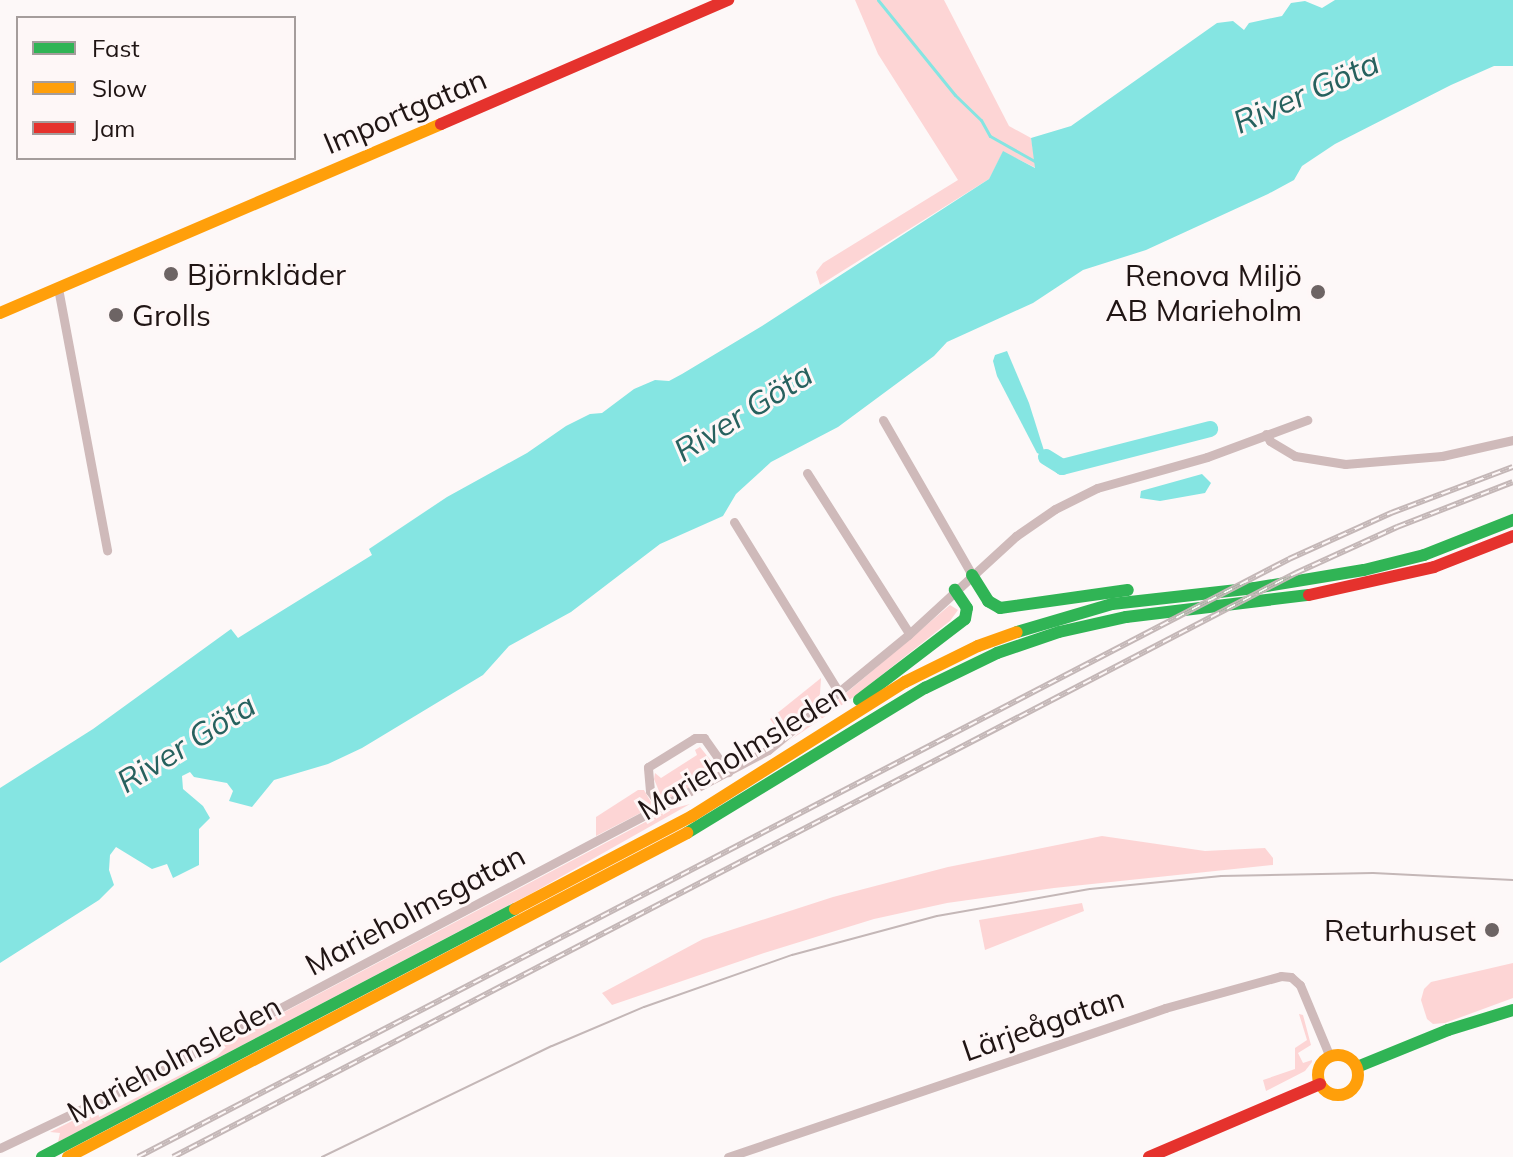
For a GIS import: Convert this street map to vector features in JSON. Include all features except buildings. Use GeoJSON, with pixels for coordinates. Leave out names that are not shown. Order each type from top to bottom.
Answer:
{"type":"FeatureCollection","features":[{"type":"Feature","properties":{"kind":"main road","name":"Importgatan"},"geometry":{"type":"LineString","coordinates":[[0,313],[728,0]]}},
{"type":"Feature","properties":{"kind":"main road","name":"Marieholmsleden"},"geometry":{"type":"LineString","coordinates":[[42,1157],[692,816],[813,738],[933,667],[1021,629],[1112,604],[1255,588],[1411,558],[1513,520]]}},
{"type":"Feature","properties":{"kind":"main road","name":"Marieholmsleden"},"geometry":{"type":"LineString","coordinates":[[68,1157],[696,828],[925,688],[997,653],[1102,621],[1312,595],[1376,583],[1434,567],[1513,536]]}},
{"type":"Feature","properties":{"kind":"main road"},"geometry":{"type":"LineString","coordinates":[[972,575],[988,601],[1000,608],[1184,582],[1255,588]]}},
{"type":"Feature","properties":{"kind":"main road"},"geometry":{"type":"LineString","coordinates":[[813,738],[965,619],[967,608],[955,590]]}},
{"type":"Feature","properties":{"kind":"main road"},"geometry":{"type":"LineString","coordinates":[[1448,1030],[1455,1023],[1513,1002]]}},
{"type":"Feature","properties":{"kind":"main road"},"geometry":{"type":"LineString","coordinates":[[1357,1067],[1448,1030],[1457,1030],[1513,1010]]}},
{"type":"Feature","properties":{"kind":"main road"},"geometry":{"type":"LineString","coordinates":[[1345,1056],[1357,1067],[1358,1081],[1347,1093],[1332,1094],[1320,1084],[1320,1067],[1330,1057],[1345,1056]]}},
{"type":"Feature","properties":{"kind":"main road"},"geometry":{"type":"LineString","coordinates":[[1149,1157],[1320,1084]]}},
{"type":"Feature","properties":{"kind":"street"},"geometry":{"type":"LineString","coordinates":[[58,288],[107,550]]}},
{"type":"Feature","properties":{"kind":"street"},"geometry":{"type":"LineString","coordinates":[[883,420],[972,575]]}},
{"type":"Feature","properties":{"kind":"street","name":"Marieholmsgatan"},"geometry":{"type":"LineString","coordinates":[[0,1148],[95,1105],[662,808],[777,744],[1028,528],[1082,494],[1147,471],[1207,457],[1307,420]]}},
{"type":"Feature","properties":{"kind":"street"},"geometry":{"type":"LineString","coordinates":[[1266,434],[1270,441],[1295,456],[1345,464],[1442,456],[1513,440]]}},
{"type":"Feature","properties":{"kind":"street"},"geometry":{"type":"LineString","coordinates":[[807,473],[909,633]]}},
{"type":"Feature","properties":{"kind":"street"},"geometry":{"type":"LineString","coordinates":[[734,522],[839,693]]}},
{"type":"Feature","properties":{"kind":"street"},"geometry":{"type":"LineString","coordinates":[[662,808],[650,791],[648,767],[695,738],[704,738],[728,772]]}},
{"type":"Feature","properties":{"kind":"street","name":"Lärjeågatan"},"geometry":{"type":"LineString","coordinates":[[728,1157],[1165,1008],[1281,976],[1291,977],[1300,985],[1330,1057]]}},
{"type":"Feature","properties":{"kind":"shaded area"},"geometry":{"type":"Polygon","coordinates":[[[855,0],[944,0],[1009,126],[1031,138],[1036,168],[1003,152],[989,179],[820,285],[816,272],[823,263],[958,180],[878,54],[855,0]]]}},
{"type":"Feature","properties":{"kind":"shaded area"},"geometry":{"type":"Polygon","coordinates":[[[950,605],[958,610],[950,621],[855,696],[730,781],[793,738],[950,605]]]}},
{"type":"Feature","properties":{"kind":"shaded area"},"geometry":{"type":"Polygon","coordinates":[[[821,678],[820,694],[812,708],[784,731],[775,726],[770,719],[821,678]]]}},
{"type":"Feature","properties":{"kind":"shaded area"},"geometry":{"type":"Polygon","coordinates":[[[700,747],[712,762],[713,775],[672,797],[661,796],[654,779],[655,773],[661,778],[697,755],[695,750],[700,747]]]}},
{"type":"Feature","properties":{"kind":"shaded area"},"geometry":{"type":"Polygon","coordinates":[[[638,790],[644,790],[651,802],[650,808],[596,836],[596,817],[638,790]]]}},
{"type":"Feature","properties":{"kind":"shaded area"},"geometry":{"type":"Polygon","coordinates":[[[690,804],[534,892],[58,1142],[60,1133],[50,1132],[122,1096],[98,1112],[99,1117],[217,1056],[226,1047],[216,1048],[668,810],[690,804]]]}},
{"type":"Feature","properties":{"kind":"shaded area"},"geometry":{"type":"Polygon","coordinates":[[[1102,836],[1205,851],[1265,848],[1273,858],[1273,865],[1054,888],[947,903],[874,919],[612,1005],[602,993],[703,939],[833,897],[948,867],[1102,836]]]}},
{"type":"Feature","properties":{"kind":"shaded area"},"geometry":{"type":"Polygon","coordinates":[[[1082,903],[1084,911],[985,950],[979,920],[1082,903]]]}},
{"type":"Feature","properties":{"kind":"shaded area"},"geometry":{"type":"Polygon","coordinates":[[[1513,963],[1513,998],[1445,1023],[1433,1024],[1427,1019],[1421,1000],[1424,989],[1431,982],[1513,963]]]}},
{"type":"Feature","properties":{"kind":"shaded area"},"geometry":{"type":"Polygon","coordinates":[[[1299,1014],[1303,1015],[1311,1045],[1298,1053],[1303,1063],[1312,1062],[1305,1071],[1266,1091],[1263,1080],[1295,1069],[1295,1048],[1307,1040],[1299,1014]]]}},
{"type":"Feature","properties":{"kind":"water","name":"River Göta"},"geometry":{"type":"Polygon","coordinates":[[[1335,0],[1513,0],[1513,66],[1494,66],[1451,85],[1335,144],[1302,166],[1294,180],[1268,194],[1146,250],[1083,270],[1033,303],[947,342],[934,356],[838,427],[771,462],[736,494],[723,516],[660,544],[571,612],[509,646],[483,675],[362,748],[328,764],[274,780],[252,807],[229,801],[233,791],[227,783],[194,777],[190,772],[182,776],[183,789],[203,806],[210,818],[199,829],[199,865],[173,878],[167,864],[152,869],[116,847],[110,855],[109,870],[114,885],[99,900],[0,963],[0,788],[93,729],[231,629],[238,638],[372,555],[369,549],[447,497],[527,453],[566,426],[590,414],[602,413],[634,389],[655,380],[669,381],[762,326],[989,179],[1003,151],[1035,168],[1031,138],[1071,126],[1217,23],[1233,21],[1244,30],[1249,23],[1282,16],[1291,3],[1305,1],[1322,8],[1335,0]]]}},
{"type":"Feature","properties":{"kind":"water"},"geometry":{"type":"Polygon","coordinates":[[[1007,351],[1029,403],[1046,457],[1037,453],[997,376],[993,361],[995,355],[1007,351]]]}},
{"type":"Feature","properties":{"kind":"water"},"geometry":{"type":"Polygon","coordinates":[[[1202,474],[1211,483],[1205,493],[1160,501],[1140,498],[1141,491],[1202,474]]]}},
{"type":"Feature","properties":{"kind":"waterway"},"geometry":{"type":"LineString","coordinates":[[878,0],[955,95],[981,120],[990,136],[1038,163]]}},
{"type":"Feature","properties":{"kind":"waterway"},"geometry":{"type":"LineString","coordinates":[[1046,457],[1062,467],[1210,429]]}},
{"type":"Feature","properties":{"kind":"tram line"},"geometry":{"type":"LineString","coordinates":[[322,1157],[552,1046],[644,1007],[792,955],[937,916],[1090,889],[1221,876],[1373,873],[1513,880]]}},
{"type":"Feature","properties":{"kind":"railway"},"geometry":{"type":"LineString","coordinates":[[138,1157],[1289,559],[1391,513],[1513,467]]}},
{"type":"Feature","properties":{"kind":"railway"},"geometry":{"type":"LineString","coordinates":[[173,1157],[1296,573],[1397,527],[1513,482]]}},
{"type":"Feature","properties":{"kind":"traffic: fast"},"geometry":{"type":"LineString","coordinates":[[1017,632],[1112,604],[1255,588],[1364,570],[1424,555],[1513,520]]}},
{"type":"Feature","properties":{"kind":"traffic: fast"},"geometry":{"type":"LineString","coordinates":[[972,575],[988,601],[1000,608],[1128,590]]}},
{"type":"Feature","properties":{"kind":"traffic: fast"},"geometry":{"type":"LineString","coordinates":[[859,700],[965,619],[967,608],[955,590]]}},
{"type":"Feature","properties":{"kind":"traffic: fast"},"geometry":{"type":"LineString","coordinates":[[687,833],[925,688],[997,653],[1059,632],[1126,617],[1309,595]]}},
{"type":"Feature","properties":{"kind":"traffic: fast"},"geometry":{"type":"LineString","coordinates":[[42,1157],[515,909]]}},
{"type":"Feature","properties":{"kind":"traffic: fast"},"geometry":{"type":"LineString","coordinates":[[1357,1067],[1448,1030],[1513,1010]]}},
{"type":"Feature","properties":{"kind":"traffic: slow"},"geometry":{"type":"LineString","coordinates":[[0,313],[441,124]]}},
{"type":"Feature","properties":{"kind":"traffic: slow"},"geometry":{"type":"LineString","coordinates":[[515,909],[692,816],[905,682],[978,646],[1017,632]]}},
{"type":"Feature","properties":{"kind":"traffic: slow"},"geometry":{"type":"LineString","coordinates":[[68,1157],[687,833]]}},
{"type":"Feature","properties":{"kind":"traffic: slow"},"geometry":{"type":"LineString","coordinates":[[1338,1055],[1352,1061],[1358,1075],[1352,1089],[1338,1095],[1324,1089],[1318,1075],[1324,1061],[1338,1055]]}},
{"type":"Feature","properties":{"kind":"traffic: jam"},"geometry":{"type":"LineString","coordinates":[[441,124],[728,0]]}},
{"type":"Feature","properties":{"kind":"traffic: jam"},"geometry":{"type":"LineString","coordinates":[[1309,595],[1434,567],[1513,536]]}},
{"type":"Feature","properties":{"kind":"traffic: jam"},"geometry":{"type":"LineString","coordinates":[[1149,1157],[1320,1084]]}},
{"type":"Feature","properties":{"kind":"place","name":"Björnkläder"},"geometry":{"type":"Point","coordinates":[171,274]}},
{"type":"Feature","properties":{"kind":"place","name":"Renova Miljö AB Marieholm"},"geometry":{"type":"Point","coordinates":[1318,292]}},
{"type":"Feature","properties":{"kind":"place","name":"Grolls"},"geometry":{"type":"Point","coordinates":[116,315]}},
{"type":"Feature","properties":{"kind":"place","name":"Returhuset"},"geometry":{"type":"Point","coordinates":[1492,930]}}]}
